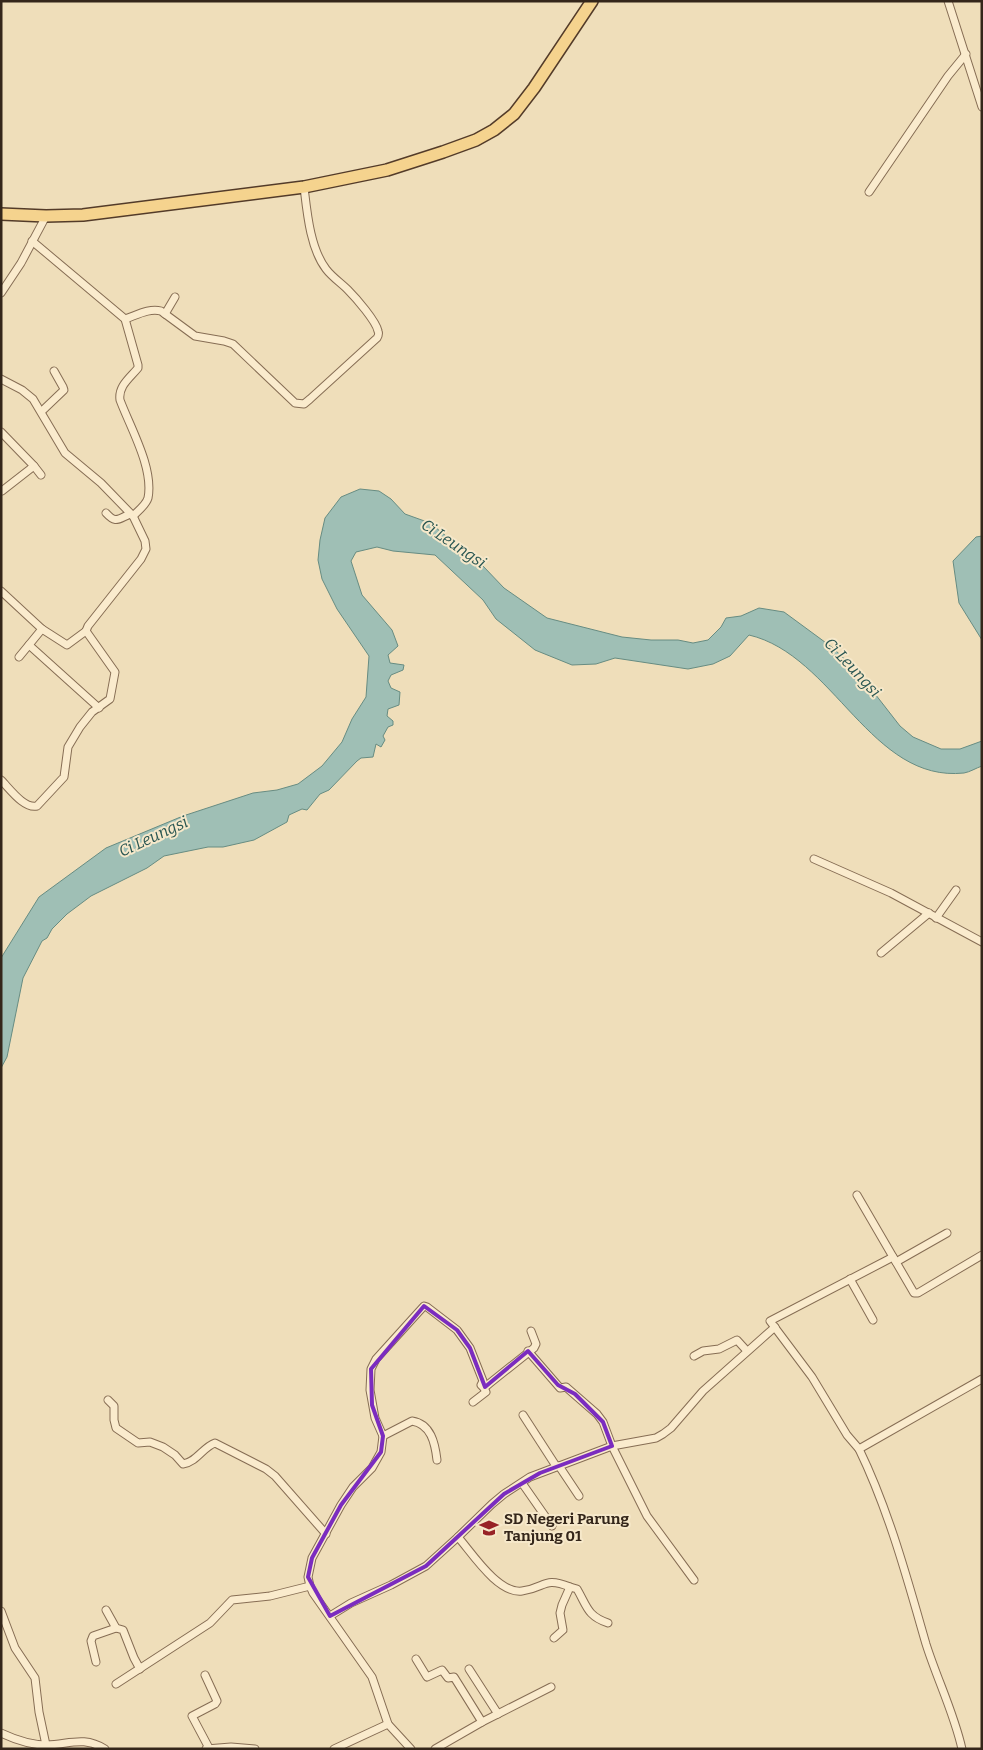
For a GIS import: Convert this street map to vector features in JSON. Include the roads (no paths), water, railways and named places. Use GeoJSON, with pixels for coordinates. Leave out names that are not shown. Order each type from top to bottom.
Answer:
{"type":"FeatureCollection","features":[{"type":"Feature","properties":{"kind":"main road"},"geometry":{"type":"LineString","coordinates":[[1,214],[83,215],[304,187],[387,170],[443,152],[476,140],[504,123],[522,104],[592,1]]}},
{"type":"Feature","properties":{"kind":"street"},"geometry":{"type":"LineString","coordinates":[[948,1],[982,107]]}},
{"type":"Feature","properties":{"kind":"street"},"geometry":{"type":"LineString","coordinates":[[869,192],[948,76],[966,54]]}},
{"type":"Feature","properties":{"kind":"street"},"geometry":{"type":"LineString","coordinates":[[125,319],[155,309],[196,336],[233,344],[295,403],[304,404],[377,338],[379,334],[374,323],[349,291],[326,270],[308,218],[304,187]]}},
{"type":"Feature","properties":{"kind":"street"},"geometry":{"type":"LineString","coordinates":[[1,294],[21,263],[46,216]]}},
{"type":"Feature","properties":{"kind":"street"},"geometry":{"type":"LineString","coordinates":[[32,241],[125,319],[138,365],[138,368],[122,387],[120,400],[142,450],[148,482],[148,498],[146,503],[131,515],[116,520],[106,513]]}},
{"type":"Feature","properties":{"kind":"street"},"geometry":{"type":"LineString","coordinates":[[165,314],[175,297]]}},
{"type":"Feature","properties":{"kind":"street"},"geometry":{"type":"LineString","coordinates":[[42,411],[64,390],[54,371]]}},
{"type":"Feature","properties":{"kind":"street"},"geometry":{"type":"LineString","coordinates":[[1,379],[28,394],[42,411],[65,453],[101,483],[131,515],[145,541],[146,549],[141,559],[86,631],[67,645],[42,629],[1,591]]}},
{"type":"Feature","properties":{"kind":"street"},"geometry":{"type":"LineString","coordinates":[[1,432],[34,466],[41,476]]}},
{"type":"Feature","properties":{"kind":"street"},"geometry":{"type":"LineString","coordinates":[[2,490],[34,466]]}},
{"type":"Feature","properties":{"kind":"street"},"geometry":{"type":"LineString","coordinates":[[19,657],[42,629]]}},
{"type":"Feature","properties":{"kind":"street"},"geometry":{"type":"LineString","coordinates":[[1,780],[26,805],[37,806],[64,777],[68,747],[90,714],[110,699],[115,672],[86,631]]}},
{"type":"Feature","properties":{"kind":"street"},"geometry":{"type":"LineString","coordinates":[[29,645],[99,708]]}},
{"type":"Feature","properties":{"kind":"street"},"geometry":{"type":"LineString","coordinates":[[814,859],[891,893],[982,942]]}},
{"type":"Feature","properties":{"kind":"street"},"geometry":{"type":"LineString","coordinates":[[936,918],[956,890]]}},
{"type":"Feature","properties":{"kind":"street"},"geometry":{"type":"LineString","coordinates":[[881,953],[929,914]]}},
{"type":"Feature","properties":{"kind":"street"},"geometry":{"type":"LineString","coordinates":[[857,1195],[912,1292],[916,1294],[982,1256]]}},
{"type":"Feature","properties":{"kind":"street"},"geometry":{"type":"LineString","coordinates":[[947,1233],[895,1260],[850,1279],[770,1321],[812,1377],[847,1435],[859,1449],[873,1478],[927,1646],[949,1704],[962,1749]]}},
{"type":"Feature","properties":{"kind":"street"},"geometry":{"type":"LineString","coordinates":[[850,1279],[873,1320]]}},
{"type":"Feature","properties":{"kind":"street"},"geometry":{"type":"LineString","coordinates":[[412,1749],[388,1724],[372,1677],[310,1586],[308,1577],[310,1564],[353,1487],[372,1468],[381,1452],[383,1436],[373,1411],[370,1383],[371,1368],[386,1348],[424,1306],[457,1330],[470,1348],[482,1381],[481,1385],[486,1392],[473,1402]]}},
{"type":"Feature","properties":{"kind":"street"},"geometry":{"type":"LineString","coordinates":[[330,1616],[351,1603],[391,1585],[426,1566],[492,1504],[530,1477],[612,1446],[656,1438],[663,1434],[671,1428],[703,1391],[774,1327]]}},
{"type":"Feature","properties":{"kind":"street"},"geometry":{"type":"LineString","coordinates":[[484,1388],[536,1344],[530,1331]]}},
{"type":"Feature","properties":{"kind":"street"},"geometry":{"type":"LineString","coordinates":[[694,1356],[703,1351],[719,1349],[735,1340],[740,1342],[747,1351]]}},
{"type":"Feature","properties":{"kind":"street"},"geometry":{"type":"LineString","coordinates":[[528,1351],[560,1388],[566,1387],[600,1417],[612,1446],[647,1516],[694,1580]]}},
{"type":"Feature","properties":{"kind":"street"},"geometry":{"type":"LineString","coordinates":[[859,1449],[982,1379]]}},
{"type":"Feature","properties":{"kind":"street"},"geometry":{"type":"LineString","coordinates":[[108,1400],[114,1406],[116,1428],[138,1442],[150,1442],[163,1447],[175,1455],[182,1464],[198,1457],[215,1442],[266,1469],[282,1483],[326,1534]]}},
{"type":"Feature","properties":{"kind":"street"},"geometry":{"type":"LineString","coordinates":[[523,1414],[579,1496]]}},
{"type":"Feature","properties":{"kind":"street"},"geometry":{"type":"LineString","coordinates":[[383,1436],[405,1424],[415,1421],[429,1431],[434,1443],[437,1460]]}},
{"type":"Feature","properties":{"kind":"street"},"geometry":{"type":"LineString","coordinates":[[522,1483],[552,1526]]}},
{"type":"Feature","properties":{"kind":"street"},"geometry":{"type":"LineString","coordinates":[[458,1537],[494,1579],[511,1589],[521,1591],[553,1581],[570,1586],[577,1589],[585,1606],[598,1620],[608,1623]]}},
{"type":"Feature","properties":{"kind":"street"},"geometry":{"type":"LineString","coordinates":[[116,1684],[210,1623],[232,1600],[270,1596],[310,1586]]}},
{"type":"Feature","properties":{"kind":"street"},"geometry":{"type":"LineString","coordinates":[[554,1638],[564,1630],[560,1613],[570,1586]]}},
{"type":"Feature","properties":{"kind":"street"},"geometry":{"type":"LineString","coordinates":[[106,1610],[116,1628]]}},
{"type":"Feature","properties":{"kind":"street"},"geometry":{"type":"LineString","coordinates":[[1,1611],[14,1648],[35,1678],[39,1712],[46,1745]]}},
{"type":"Feature","properties":{"kind":"street"},"geometry":{"type":"LineString","coordinates":[[96,1662],[91,1641],[93,1636],[116,1628],[123,1630],[140,1669]]}},
{"type":"Feature","properties":{"kind":"street"},"geometry":{"type":"LineString","coordinates":[[416,1659],[427,1677],[442,1670],[448,1678],[454,1677],[482,1722]]}},
{"type":"Feature","properties":{"kind":"street"},"geometry":{"type":"LineString","coordinates":[[469,1669],[498,1714]]}},
{"type":"Feature","properties":{"kind":"street"},"geometry":{"type":"LineString","coordinates":[[205,1675],[217,1701],[215,1704],[192,1716],[208,1748],[255,1749]]}},
{"type":"Feature","properties":{"kind":"street"},"geometry":{"type":"LineString","coordinates":[[435,1749],[482,1722],[551,1687]]}},
{"type":"Feature","properties":{"kind":"street"},"geometry":{"type":"LineString","coordinates":[[334,1749],[388,1724]]}},
{"type":"Feature","properties":{"kind":"street"},"geometry":{"type":"LineString","coordinates":[[1,1734],[30,1743],[46,1745],[79,1740],[96,1743],[105,1749]]}},
{"type":"Feature","properties":{"kind":"street"},"geometry":{"type":"LineString","coordinates":[[20,1749],[30,1743]]}},
{"type":"Feature","properties":{"kind":"water","name":"Ci Leungsi"},"geometry":{"type":"Polygon","coordinates":[[[360,489],[379,491],[391,499],[405,514],[430,523],[483,566],[504,588],[547,618],[622,637],[678,640],[693,643],[708,640],[721,627],[726,618],[741,616],[759,608],[784,612],[833,648],[858,672],[900,726],[913,737],[941,749],[960,749],[982,741],[982,766],[964,773],[932,771],[903,758],[878,739],[805,666],[779,647],[749,635],[730,656],[713,664],[688,669],[615,658],[596,664],[572,665],[535,650],[496,619],[483,600],[435,555],[393,551],[377,547],[356,552],[351,561],[362,595],[392,630],[398,646],[388,655],[390,663],[404,665],[403,670],[391,675],[388,681],[391,688],[400,692],[399,705],[388,709],[387,716],[393,721],[393,725],[388,727],[383,736],[385,740],[381,747],[376,744],[373,757],[361,758],[357,761],[329,790],[320,794],[307,810],[302,809],[289,815],[287,822],[254,840],[164,856],[147,868],[91,896],[67,914],[52,929],[47,938],[42,941],[23,978],[7,1057],[1,1068],[1,958],[39,897],[106,848],[183,816],[253,793],[277,790],[298,784],[322,766],[342,742],[352,719],[366,697],[369,656],[337,609],[322,579],[318,560],[325,518],[341,497],[360,489]]]}},
{"type":"Feature","properties":{"kind":"water"},"geometry":{"type":"Polygon","coordinates":[[[982,536],[982,640],[959,603],[953,561],[976,537],[982,536]]]}},
{"type":"Feature","properties":{"kind":"place","name":"SD Negeri Parung Tanjung 01"},"geometry":{"type":"Point","coordinates":[489,1528]}}]}
